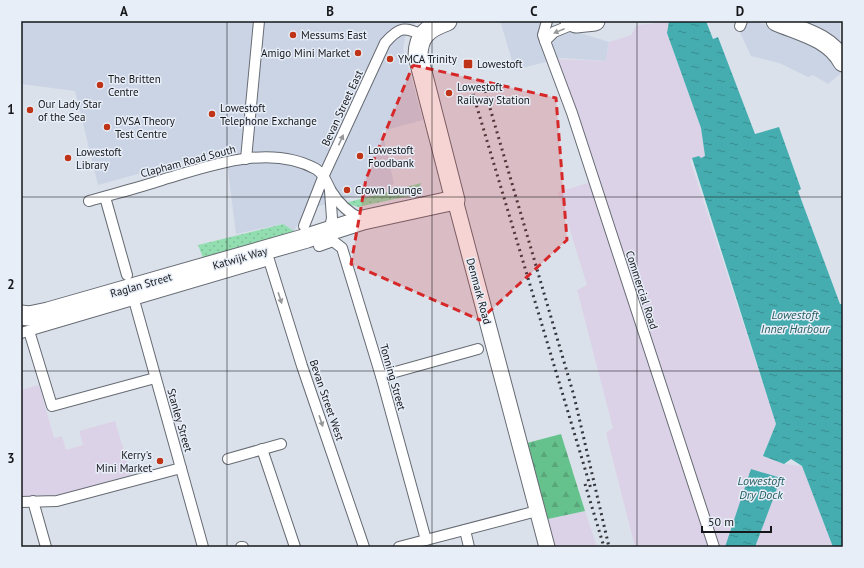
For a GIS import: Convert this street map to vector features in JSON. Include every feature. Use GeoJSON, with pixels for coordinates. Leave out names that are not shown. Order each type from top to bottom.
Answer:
{"type":"FeatureCollection","features":[{"type":"Feature","properties":{"kind":"highway"},"geometry":{"type":"LineString","coordinates":[[412,28],[434,27],[447,21]]}},
{"type":"Feature","properties":{"kind":"highway"},"geometry":{"type":"LineString","coordinates":[[573,22],[594,21]]}},
{"type":"Feature","properties":{"kind":"highway"},"geometry":{"type":"LineString","coordinates":[[776,21],[809,29],[835,43],[843,62]]}},
{"type":"Feature","properties":{"kind":"highway","name":"Denmark Road"},"geometry":{"type":"LineString","coordinates":[[412,28],[418,44],[418,56],[455,200]]}},
{"type":"Feature","properties":{"kind":"highway","name":"Katwijk Way"},"geometry":{"type":"LineString","coordinates":[[23,322],[48,312],[144,285],[324,239],[363,220],[455,200]]}},
{"type":"Feature","properties":{"kind":"street","name":"Commercial Road"},"geometry":{"type":"LineString","coordinates":[[547,21],[543,35],[574,121],[714,547]]}},
{"type":"Feature","properties":{"kind":"street"},"geometry":{"type":"LineString","coordinates":[[545,41],[554,32],[573,22]]}},
{"type":"Feature","properties":{"kind":"street"},"geometry":{"type":"LineString","coordinates":[[246,159],[259,23]]}},
{"type":"Feature","properties":{"kind":"street","name":"Bevan Street East"},"geometry":{"type":"LineString","coordinates":[[304,226],[324,175],[385,43],[397,31],[412,28]]}},
{"type":"Feature","properties":{"kind":"street","name":"Clapham Road South"},"geometry":{"type":"LineString","coordinates":[[89,202],[105,196],[219,164],[246,159],[278,158],[315,169],[324,175]]}},
{"type":"Feature","properties":{"kind":"street"},"geometry":{"type":"LineString","coordinates":[[324,175],[330,189],[349,213],[363,220]]}},
{"type":"Feature","properties":{"kind":"street"},"geometry":{"type":"LineString","coordinates":[[324,239],[332,218],[330,189]]}},
{"type":"Feature","properties":{"kind":"street"},"geometry":{"type":"LineString","coordinates":[[105,196],[127,275]]}},
{"type":"Feature","properties":{"kind":"street","name":"Denmark Road"},"geometry":{"type":"LineString","coordinates":[[455,200],[547,547]]}},
{"type":"Feature","properties":{"kind":"street","name":"Tonning Street"},"geometry":{"type":"LineString","coordinates":[[324,239],[333,241],[342,248],[381,376],[426,540]]}},
{"type":"Feature","properties":{"kind":"street","name":"Raglan Street"},"geometry":{"type":"LineString","coordinates":[[23,322],[134,300],[269,260]]}},
{"type":"Feature","properties":{"kind":"street","name":"Bevan Street West"},"geometry":{"type":"LineString","coordinates":[[269,260],[302,366],[364,547]]}},
{"type":"Feature","properties":{"kind":"street","name":"Stanley Street"},"geometry":{"type":"LineString","coordinates":[[134,300],[203,547]]}},
{"type":"Feature","properties":{"kind":"street"},"geometry":{"type":"LineString","coordinates":[[23,322],[52,406],[155,378]]}},
{"type":"Feature","properties":{"kind":"street"},"geometry":{"type":"LineString","coordinates":[[381,376],[478,349]]}},
{"type":"Feature","properties":{"kind":"street"},"geometry":{"type":"LineString","coordinates":[[228,459],[281,444]]}},
{"type":"Feature","properties":{"kind":"street"},"geometry":{"type":"LineString","coordinates":[[262,449],[295,547]]}},
{"type":"Feature","properties":{"kind":"street"},"geometry":{"type":"LineString","coordinates":[[21,502],[33,501],[49,503],[181,468]]}},
{"type":"Feature","properties":{"kind":"street"},"geometry":{"type":"LineString","coordinates":[[33,501],[46,547]]}},
{"type":"Feature","properties":{"kind":"street"},"geometry":{"type":"LineString","coordinates":[[399,547],[538,510]]}},
{"type":"Feature","properties":{"kind":"street"},"geometry":{"type":"LineString","coordinates":[[465,530],[469,547]]}},
{"type":"Feature","properties":{"kind":"highlighted area"},"geometry":{"type":"Polygon","coordinates":[[[413,65],[556,98],[567,240],[480,320],[351,264],[366,179],[413,65]]]}},
{"type":"Feature","properties":{"kind":"shaded area"},"geometry":{"type":"Polygon","coordinates":[[[21,21],[419,21],[416,22],[405,38],[403,49],[423,120],[382,131],[394,184],[306,210],[294,231],[282,224],[236,234],[224,150],[98,185],[75,91],[21,84],[21,21]]]}},
{"type":"Feature","properties":{"kind":"shaded area"},"geometry":{"type":"Polygon","coordinates":[[[500,21],[542,21],[609,42],[606,61],[561,58],[515,70],[500,21]]]}},
{"type":"Feature","properties":{"kind":"shaded area"},"geometry":{"type":"Polygon","coordinates":[[[738,21],[754,21],[769,26],[771,21],[840,21],[840,74],[828,84],[813,75],[808,77],[779,63],[751,56],[737,26],[738,21]]]}},
{"type":"Feature","properties":{"kind":"shaded area"},"geometry":{"type":"Polygon","coordinates":[[[669,22],[667,33],[701,128],[705,156],[701,159],[699,156],[690,160],[776,424],[763,456],[784,464],[802,466],[833,547],[635,547],[606,433],[613,428],[577,290],[587,285],[558,192],[598,180],[555,59],[606,61],[609,42],[631,35],[637,25],[669,22]]]}},
{"type":"Feature","properties":{"kind":"shaded area"},"geometry":{"type":"Polygon","coordinates":[[[39,385],[54,438],[62,436],[66,450],[83,445],[79,431],[115,421],[131,475],[50,498],[21,496],[21,390],[39,385]]]}},
{"type":"Feature","properties":{"kind":"shaded area"},"geometry":{"type":"Polygon","coordinates":[[[585,511],[597,547],[555,547],[548,519],[585,511]]]}},
{"type":"Feature","properties":{"kind":"green space"},"geometry":{"type":"Polygon","coordinates":[[[421,183],[418,194],[358,207],[345,203],[421,183]]]}},
{"type":"Feature","properties":{"kind":"green space"},"geometry":{"type":"Polygon","coordinates":[[[283,224],[294,231],[204,260],[198,245],[283,224]]]}},
{"type":"Feature","properties":{"kind":"green space"},"geometry":{"type":"Polygon","coordinates":[[[561,434],[585,511],[548,519],[527,443],[561,434]]]}},
{"type":"Feature","properties":{"kind":"water","name":"Lowestoft Inner Harbour"},"geometry":{"type":"Polygon","coordinates":[[[669,21],[706,21],[713,39],[718,37],[755,134],[779,127],[801,189],[798,191],[840,304],[843,304],[843,547],[833,547],[802,466],[791,459],[784,464],[763,456],[776,424],[692,158],[699,156],[701,158],[705,156],[701,128],[667,33],[669,21]]]}},
{"type":"Feature","properties":{"kind":"water","name":"Lowestoft Dry Dock"},"geometry":{"type":"Polygon","coordinates":[[[751,469],[781,478],[755,547],[725,547],[751,469]]]}},
{"type":"Feature","properties":{"kind":"railway"},"geometry":{"type":"LineString","coordinates":[[485,91],[574,396],[609,547]]}},
{"type":"Feature","properties":{"kind":"railway"},"geometry":{"type":"LineString","coordinates":[[473,94],[591,489]]}},
{"type":"Feature","properties":{"kind":"railway"},"geometry":{"type":"LineString","coordinates":[[585,484],[604,547]]}},
{"type":"Feature","properties":{"kind":"place","name":"Messums East"},"geometry":{"type":"Point","coordinates":[293,35]}},
{"type":"Feature","properties":{"kind":"place","name":"Amigo Mini Market"},"geometry":{"type":"Point","coordinates":[358,53]}},
{"type":"Feature","properties":{"kind":"place","name":"YMCA Trinity"},"geometry":{"type":"Point","coordinates":[390,59]}},
{"type":"Feature","properties":{"kind":"place","name":"Lowestoft"},"geometry":{"type":"Point","coordinates":[468,64]}},
{"type":"Feature","properties":{"kind":"place","name":"The Britten Centre"},"geometry":{"type":"Point","coordinates":[100,85]}},
{"type":"Feature","properties":{"kind":"place","name":"Lowestoft Railway Station"},"geometry":{"type":"Point","coordinates":[449,93]}},
{"type":"Feature","properties":{"kind":"place","name":"Our Lady Star of the Sea"},"geometry":{"type":"Point","coordinates":[30,110]}},
{"type":"Feature","properties":{"kind":"place","name":"Lowestoft Telephone Exchange"},"geometry":{"type":"Point","coordinates":[212,114]}},
{"type":"Feature","properties":{"kind":"place","name":"DVSA Theory Test Centre"},"geometry":{"type":"Point","coordinates":[107,127]}},
{"type":"Feature","properties":{"kind":"place","name":"Lowestoft Foodbank"},"geometry":{"type":"Point","coordinates":[360,156]}},
{"type":"Feature","properties":{"kind":"place","name":"Lowestoft Library"},"geometry":{"type":"Point","coordinates":[68,158]}},
{"type":"Feature","properties":{"kind":"place","name":"Crown Lounge"},"geometry":{"type":"Point","coordinates":[347,190]}},
{"type":"Feature","properties":{"kind":"place","name":"Kerry's Mini Market"},"geometry":{"type":"Point","coordinates":[160,461]}}]}
